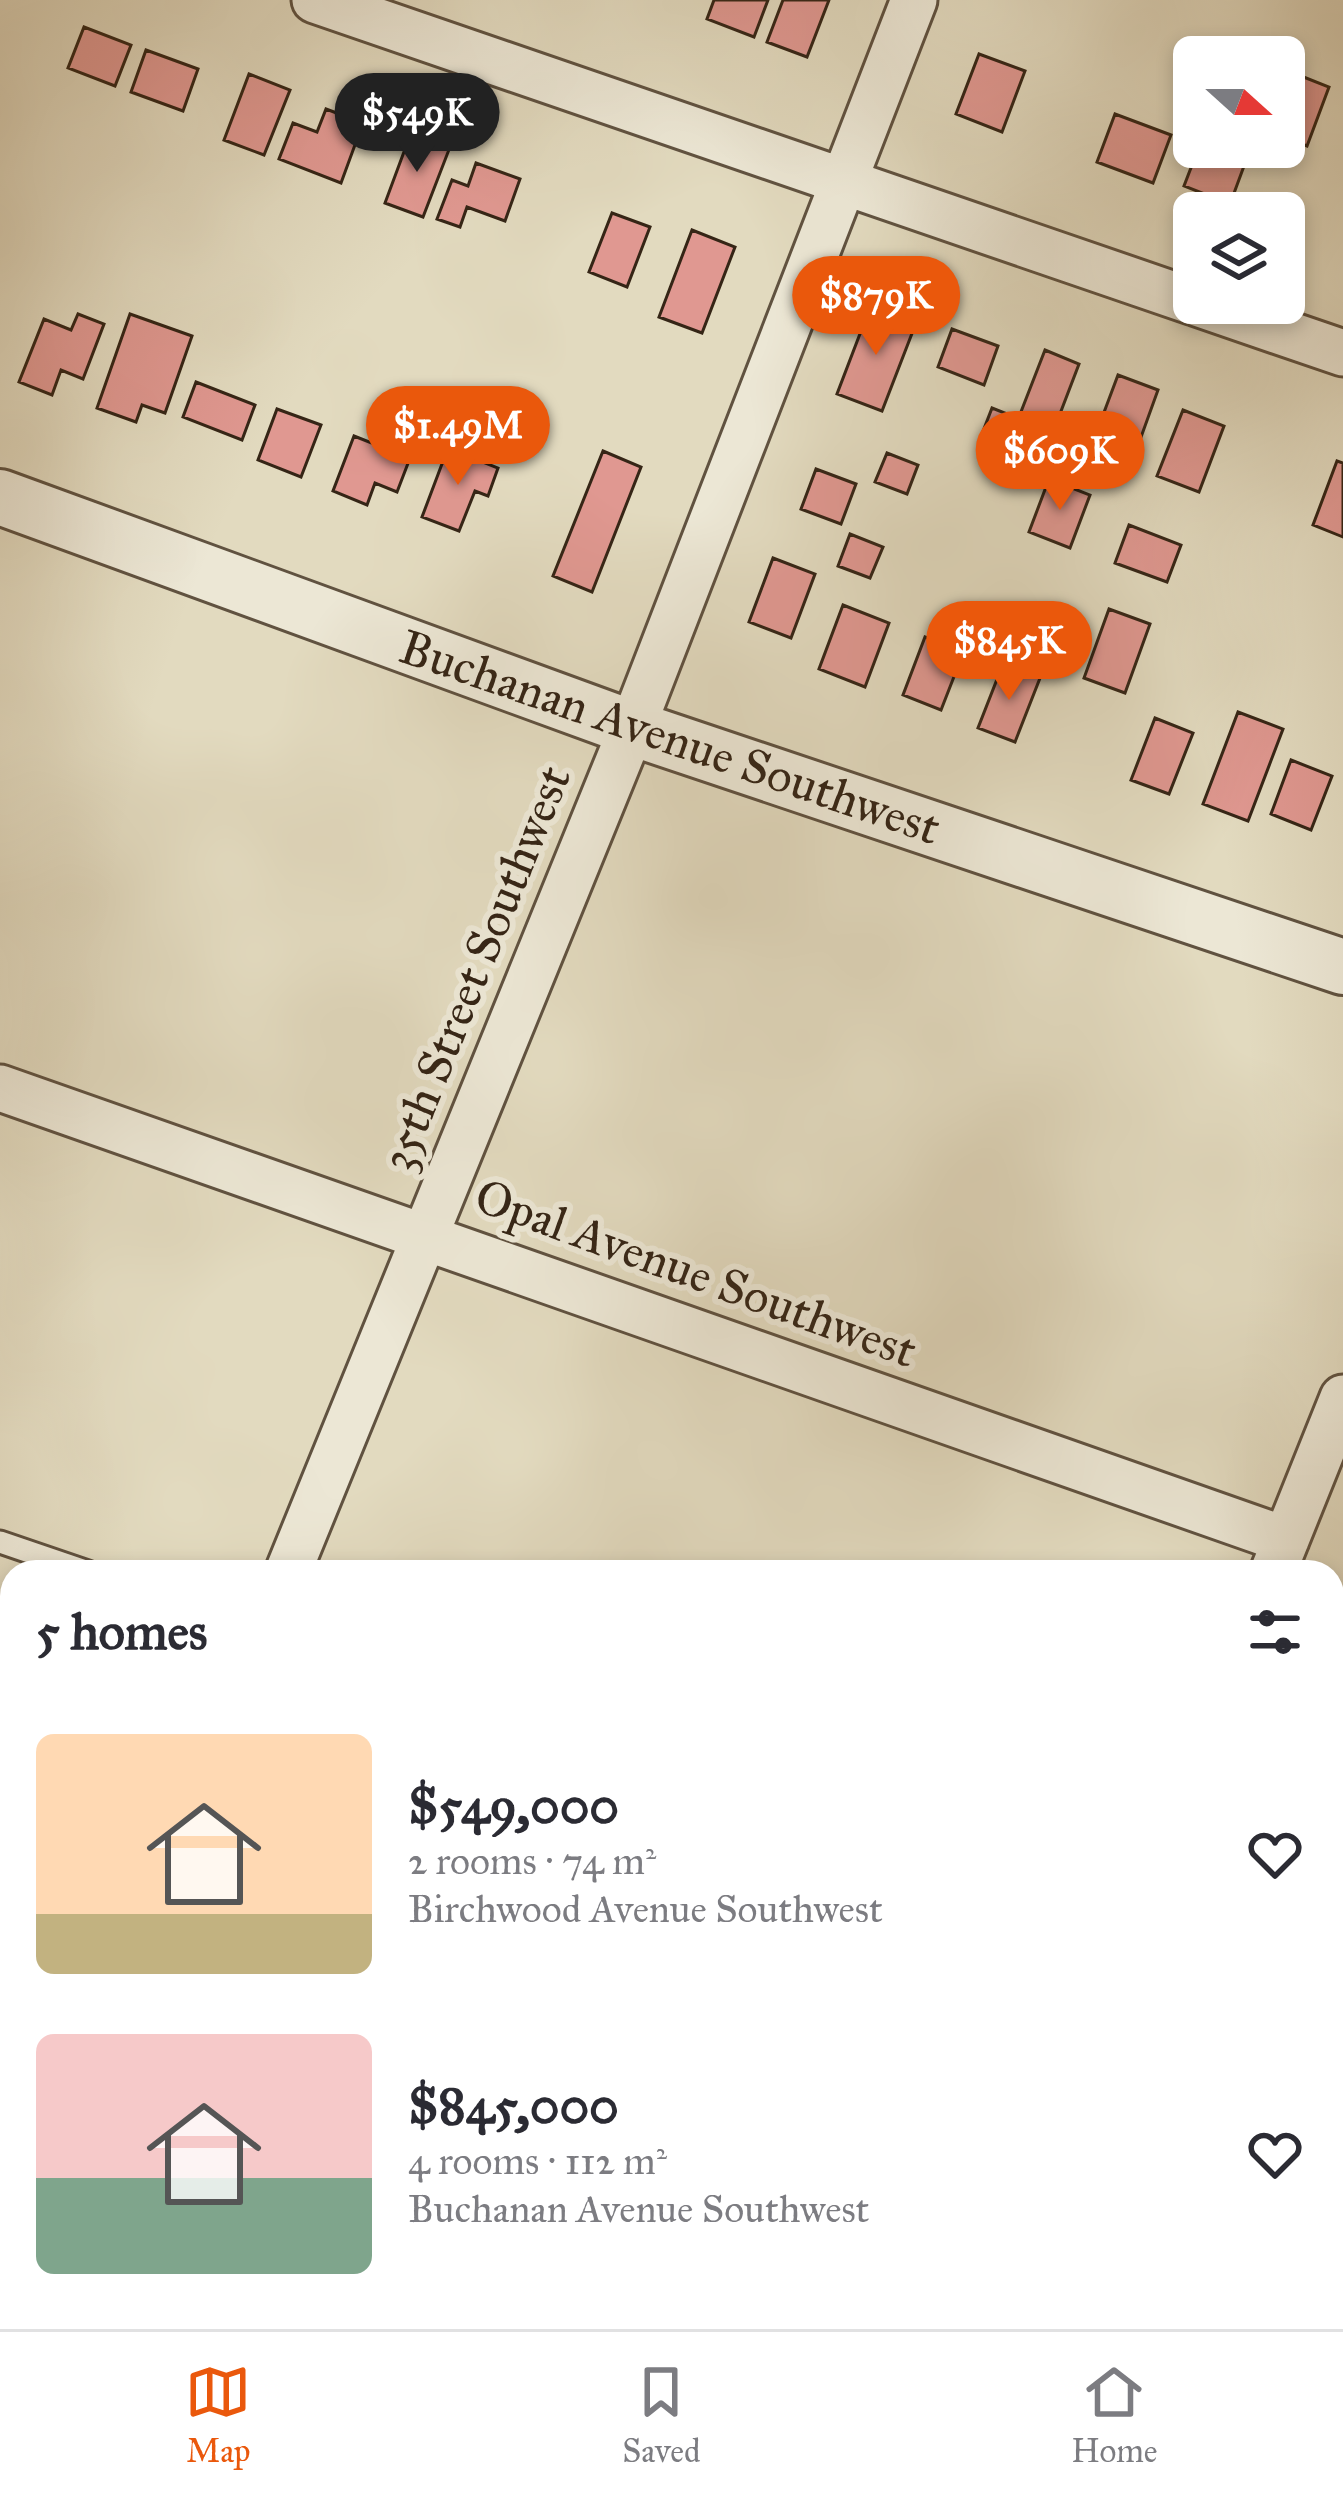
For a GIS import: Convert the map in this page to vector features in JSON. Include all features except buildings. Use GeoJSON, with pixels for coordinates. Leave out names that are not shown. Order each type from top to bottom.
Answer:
{"type":"FeatureCollection","features":[{"type":"Feature","properties":{"kind":"street"},"geometry":{"type":"LineString","coordinates":[[315,0],[1173,295]]}},
{"type":"Feature","properties":{"kind":"street","name":"35th Street Southwest"},"geometry":{"type":"LineString","coordinates":[[293,1560],[632,728],[914,0]]}},
{"type":"Feature","properties":{"kind":"street"},"geometry":{"type":"LineString","coordinates":[[1258,324],[1343,353]]}},
{"type":"Feature","properties":{"kind":"street","name":"Buchanan Avenue Southwest"},"geometry":{"type":"LineString","coordinates":[[0,497],[632,728],[1343,967]]}},
{"type":"Feature","properties":{"kind":"street","name":"Opal Avenue Southwest"},"geometry":{"type":"LineString","coordinates":[[0,1088],[424,1234],[1280,1556]]}},
{"type":"Feature","properties":{"kind":"street"},"geometry":{"type":"LineString","coordinates":[[1280,1556],[1343,1398]]}},
{"type":"Feature","properties":{"kind":"lane"},"geometry":{"type":"LineString","coordinates":[[0,1542],[53,1560]]}}]}
